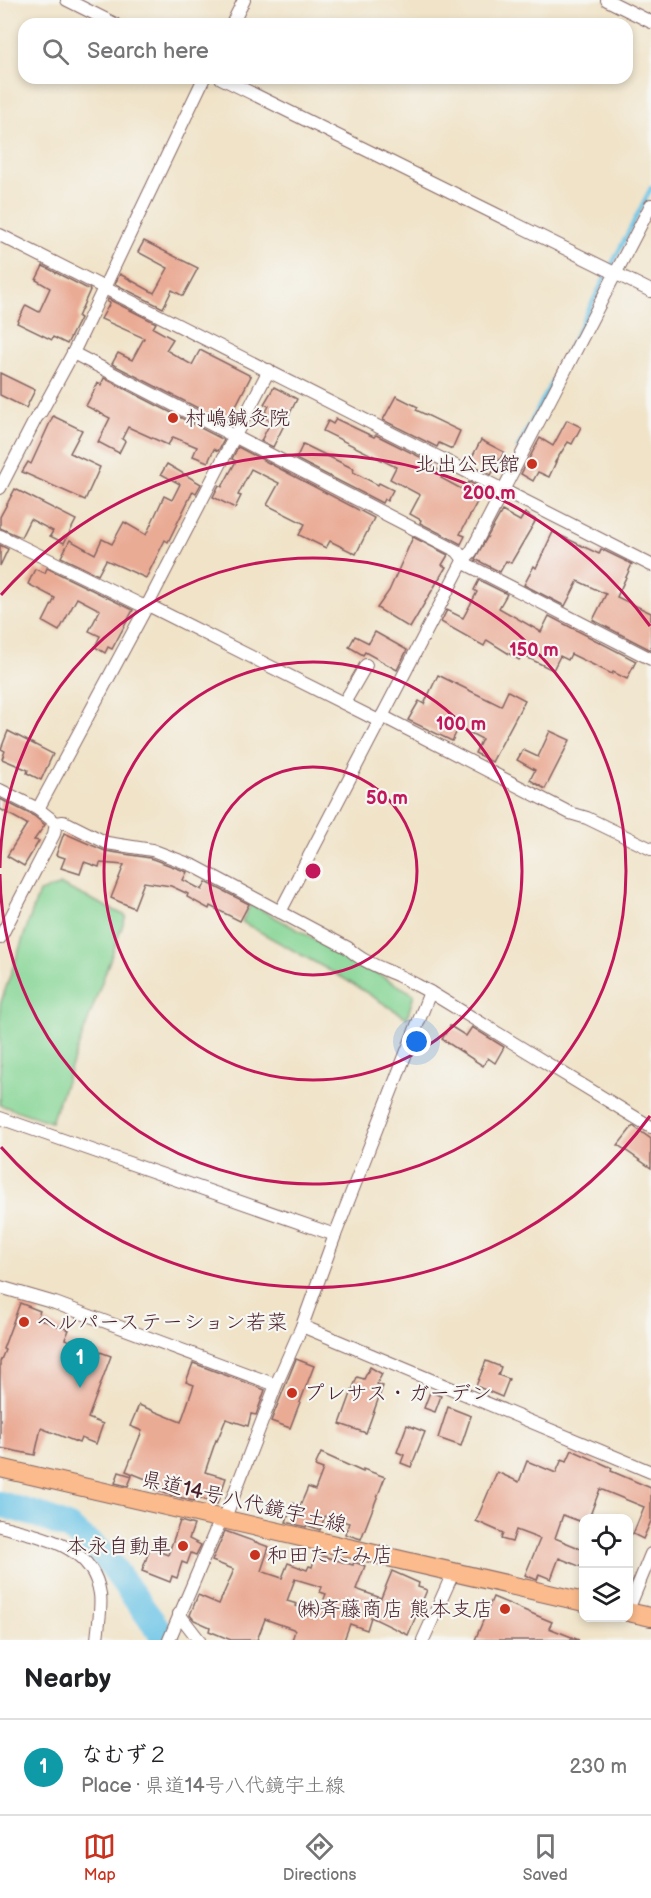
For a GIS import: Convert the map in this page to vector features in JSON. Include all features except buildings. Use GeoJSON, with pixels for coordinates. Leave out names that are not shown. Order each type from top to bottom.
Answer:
{"type":"FeatureCollection","features":[{"type":"Feature","properties":{"kind":"main road","name":"県道14号八代鏡宇土線"},"geometry":{"type":"LineString","coordinates":[[0,1468],[579,1601]]}},
{"type":"Feature","properties":{"kind":"main road"},"geometry":{"type":"LineString","coordinates":[[633,1612],[651,1617]]}},
{"type":"Feature","properties":{"kind":"street"},"geometry":{"type":"LineString","coordinates":[[67,0],[103,18]]}},
{"type":"Feature","properties":{"kind":"street"},"geometry":{"type":"LineString","coordinates":[[235,18],[244,0]]}},
{"type":"Feature","properties":{"kind":"street"},"geometry":{"type":"LineString","coordinates":[[607,0],[651,22]]}},
{"type":"Feature","properties":{"kind":"street"},"geometry":{"type":"LineString","coordinates":[[0,488],[36,417],[41,412],[73,353],[201,84]]}},
{"type":"Feature","properties":{"kind":"street"},"geometry":{"type":"LineString","coordinates":[[233,84],[651,291]]}},
{"type":"Feature","properties":{"kind":"street"},"geometry":{"type":"LineString","coordinates":[[280,912],[464,559],[471,552],[612,271],[651,205]]}},
{"type":"Feature","properties":{"kind":"street"},"geometry":{"type":"LineString","coordinates":[[0,236],[651,565]]}},
{"type":"Feature","properties":{"kind":"street"},"geometry":{"type":"LineString","coordinates":[[73,353],[458,551],[468,565],[651,659]]}},
{"type":"Feature","properties":{"kind":"street"},"geometry":{"type":"LineString","coordinates":[[39,809],[269,370]]}},
{"type":"Feature","properties":{"kind":"street"},"geometry":{"type":"LineString","coordinates":[[0,536],[66,569],[152,607],[570,813],[587,818],[651,849]]}},
{"type":"Feature","properties":{"kind":"street"},"geometry":{"type":"LineString","coordinates":[[344,703],[366,665]]}},
{"type":"Feature","properties":{"kind":"street"},"geometry":{"type":"LineString","coordinates":[[0,790],[39,809],[56,823],[69,824],[107,843],[152,850],[194,866],[348,948],[354,955],[430,993],[651,1127]]}},
{"type":"Feature","properties":{"kind":"street"},"geometry":{"type":"LineString","coordinates":[[0,938],[54,834],[56,823]]}},
{"type":"Feature","properties":{"kind":"street"},"geometry":{"type":"LineString","coordinates":[[169,1640],[228,1510],[276,1385],[302,1326],[335,1235],[430,993]]}},
{"type":"Feature","properties":{"kind":"street"},"geometry":{"type":"LineString","coordinates":[[0,1118],[335,1235]]}},
{"type":"Feature","properties":{"kind":"street"},"geometry":{"type":"LineString","coordinates":[[0,1287],[55,1303],[276,1385]]}},
{"type":"Feature","properties":{"kind":"street"},"geometry":{"type":"LineString","coordinates":[[302,1326],[651,1472]]}},
{"type":"Feature","properties":{"kind":"street"},"geometry":{"type":"LineString","coordinates":[[0,1526],[71,1548],[87,1565],[98,1581],[101,1597],[97,1640]]}},
{"type":"Feature","properties":{"kind":"street"},"geometry":{"type":"LineString","coordinates":[[633,1599],[651,1554]]}},
{"type":"Feature","properties":{"kind":"street"},"geometry":{"type":"LineString","coordinates":[[423,1640],[453,1573]]}},
{"type":"Feature","properties":{"kind":"street"},"geometry":{"type":"LineString","coordinates":[[178,1618],[199,1640]]}},
{"type":"Feature","properties":{"kind":"green space"},"geometry":{"type":"Polygon","coordinates":[[[61,885],[126,916],[51,1122],[0,1105],[0,1005],[39,892],[61,885]]]}},
{"type":"Feature","properties":{"kind":"green space"},"geometry":{"type":"Polygon","coordinates":[[[251,904],[414,994],[407,1018],[343,978],[242,922],[251,904]]]}},
{"type":"Feature","properties":{"kind":"waterway"},"geometry":{"type":"LineString","coordinates":[[518,448],[651,188]]}},
{"type":"Feature","properties":{"kind":"waterway"},"geometry":{"type":"LineString","coordinates":[[0,1504],[38,1515],[69,1528],[103,1554],[166,1640]]}},
{"type":"Feature","properties":{"kind":"place","name":"村嶋鍼灸院"},"geometry":{"type":"Point","coordinates":[173,418]}},
{"type":"Feature","properties":{"kind":"place","name":"北出公民館"},"geometry":{"type":"Point","coordinates":[532,464]}},
{"type":"Feature","properties":{"kind":"place","name":"ヘルパーステーション若菜"},"geometry":{"type":"Point","coordinates":[24,1322]}},
{"type":"Feature","properties":{"kind":"place","name":"なむず２"},"geometry":{"type":"Point","coordinates":[80,1388]}},
{"type":"Feature","properties":{"kind":"place","name":"プレサス・ガーデン"},"geometry":{"type":"Point","coordinates":[292,1393]}},
{"type":"Feature","properties":{"kind":"place","name":"本永自動車"},"geometry":{"type":"Point","coordinates":[183,1546]}},
{"type":"Feature","properties":{"kind":"place","name":"和田たたみ店"},"geometry":{"type":"Point","coordinates":[255,1555]}},
{"type":"Feature","properties":{"kind":"place","name":"㈱斉藤商店 熊本支店"},"geometry":{"type":"Point","coordinates":[505,1609]}}]}
